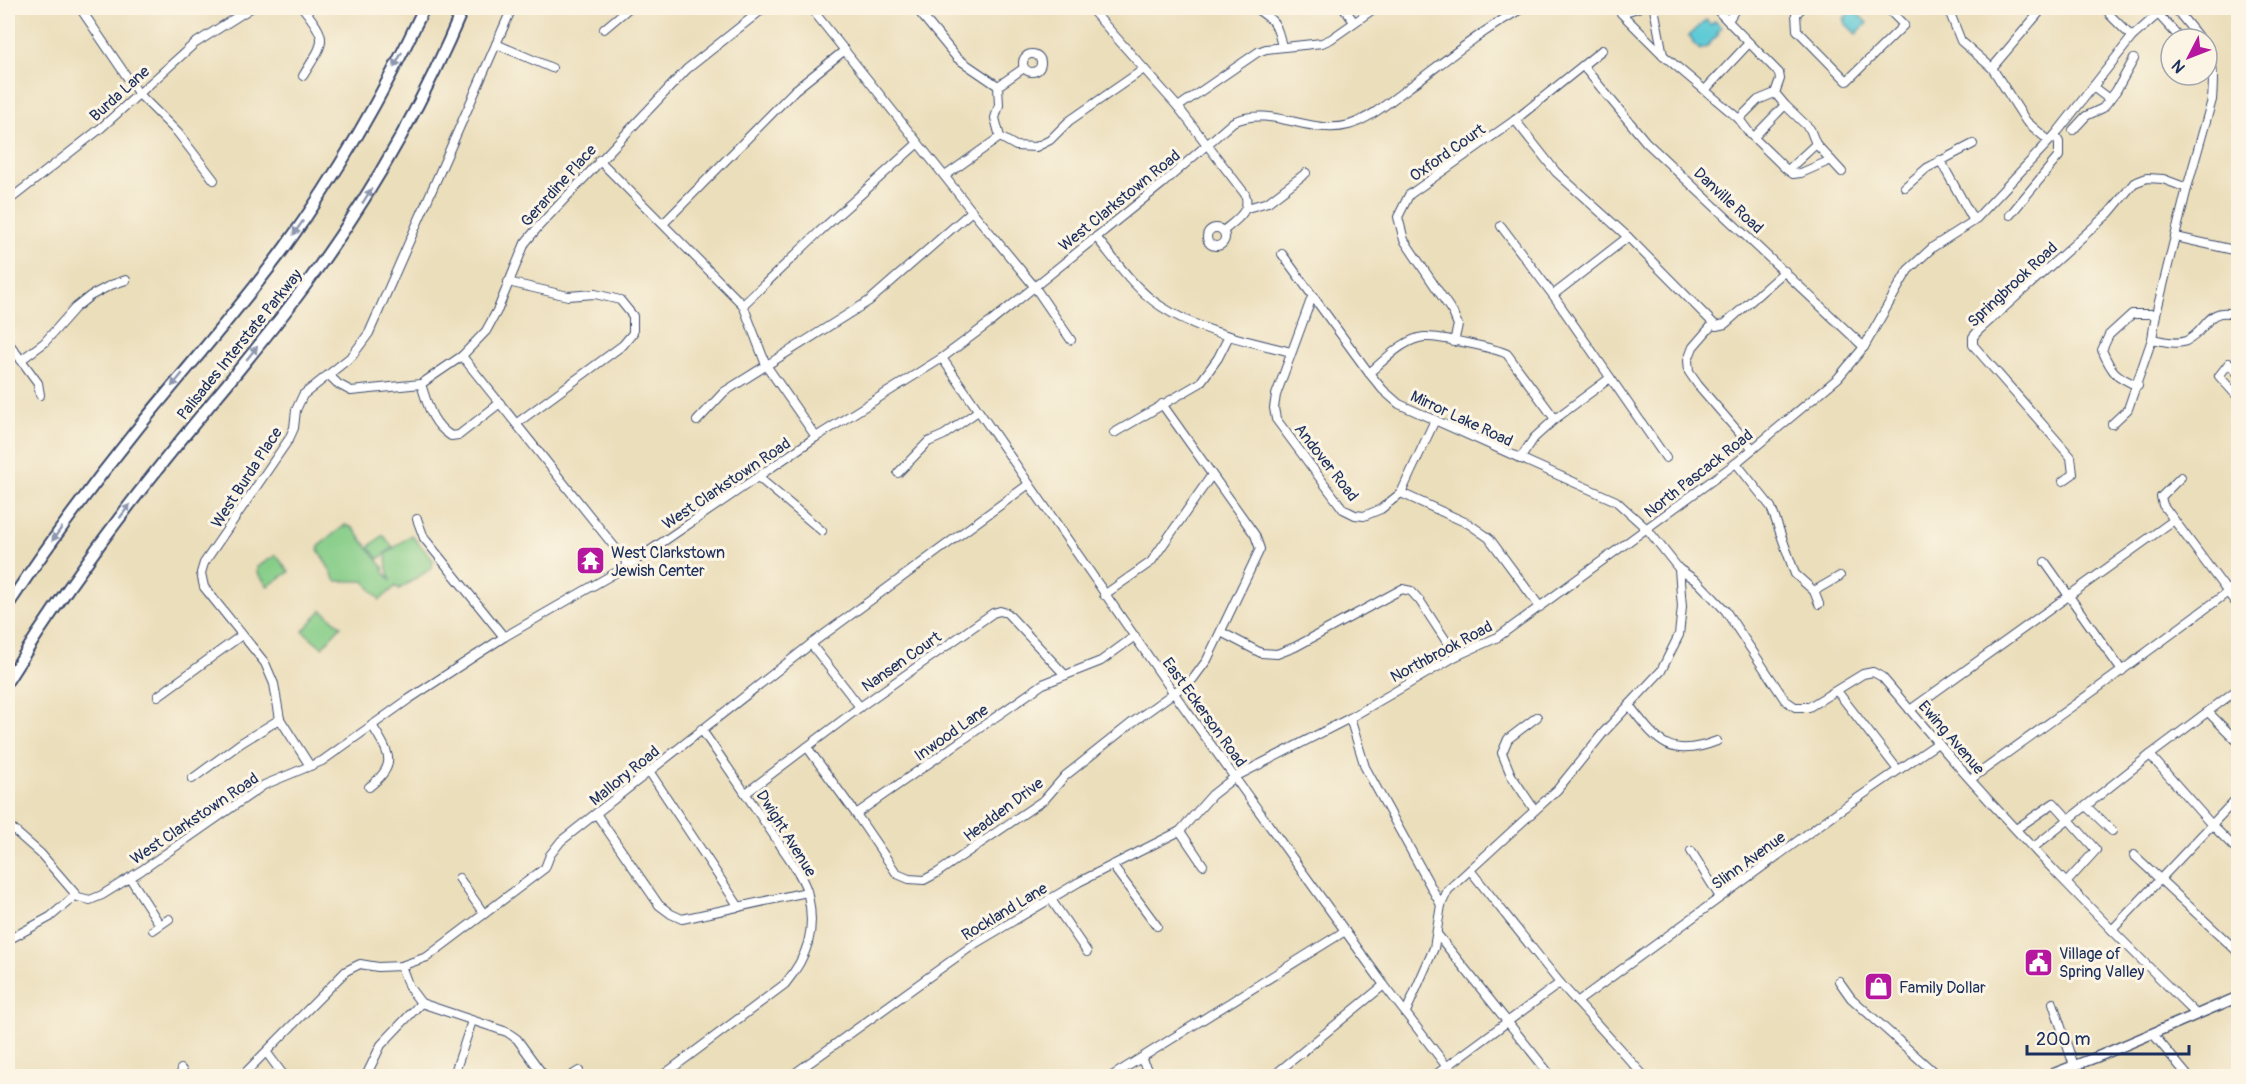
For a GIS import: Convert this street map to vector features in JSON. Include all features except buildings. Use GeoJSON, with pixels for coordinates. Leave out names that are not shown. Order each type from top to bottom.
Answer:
{"type":"FeatureCollection","features":[{"type":"Feature","properties":{"kind":"highway","name":"Palisades Interstate Parkway"},"geometry":{"type":"LineString","coordinates":[[8,605],[96,481],[249,294],[296,231],[364,124],[424,8]]}},
{"type":"Feature","properties":{"kind":"highway","name":"Palisades Interstate Parkway"},"geometry":{"type":"LineString","coordinates":[[8,680],[64,594],[117,521],[287,310],[333,247],[401,137],[463,8]]}},
{"type":"Feature","properties":{"kind":"main road"},"geometry":{"type":"LineString","coordinates":[[2047,1077],[2238,997]]}},
{"type":"Feature","properties":{"kind":"street"},"geometry":{"type":"LineString","coordinates":[[80,8],[138,93],[178,132],[214,180]]}},
{"type":"Feature","properties":{"kind":"street"},"geometry":{"type":"LineString","coordinates":[[231,8],[237,15]]}},
{"type":"Feature","properties":{"kind":"street","name":"Burda Lane"},"geometry":{"type":"LineString","coordinates":[[8,201],[101,128],[194,44],[251,8]]}},
{"type":"Feature","properties":{"kind":"street"},"geometry":{"type":"LineString","coordinates":[[303,8],[321,32],[322,41],[303,76]]}},
{"type":"Feature","properties":{"kind":"street","name":"West Burda Place"},"geometry":{"type":"LineString","coordinates":[[310,766],[280,719],[270,673],[204,587],[201,573],[204,564],[289,439],[294,428],[296,410],[303,395],[352,356],[369,333],[512,8]]}},
{"type":"Feature","properties":{"kind":"street"},"geometry":{"type":"LineString","coordinates":[[604,29],[629,8]]}},
{"type":"Feature","properties":{"kind":"street","name":"Gerardine Place"},"geometry":{"type":"LineString","coordinates":[[329,375],[338,384],[351,391],[421,384],[462,356],[486,331],[525,243],[599,160],[687,69],[764,8]]}},
{"type":"Feature","properties":{"kind":"street"},"geometry":{"type":"LineString","coordinates":[[812,8],[1034,286],[1071,340]]}},
{"type":"Feature","properties":{"kind":"street"},"geometry":{"type":"LineString","coordinates":[[916,8],[957,58],[998,86]]}},
{"type":"Feature","properties":{"kind":"street"},"geometry":{"type":"LineString","coordinates":[[1090,8],[1178,107],[1245,194],[1248,202],[1247,208],[1223,231]]}},
{"type":"Feature","properties":{"kind":"street"},"geometry":{"type":"LineString","coordinates":[[1255,8],[1269,17],[1278,27],[1282,47]]}},
{"type":"Feature","properties":{"kind":"street"},"geometry":{"type":"LineString","coordinates":[[1344,8],[1354,22]]}},
{"type":"Feature","properties":{"kind":"street"},"geometry":{"type":"LineString","coordinates":[[1178,107],[1258,52],[1322,43],[1375,8]]}},
{"type":"Feature","properties":{"kind":"street","name":"West Clarkstown Road"},"geometry":{"type":"LineString","coordinates":[[76,895],[83,899],[93,899],[130,878],[264,785],[322,761],[504,637],[629,565],[816,437],[942,358],[992,321],[1162,184],[1233,122],[1257,115],[1323,128],[1350,124],[1363,119],[1523,8]]}},
{"type":"Feature","properties":{"kind":"street"},"geometry":{"type":"LineString","coordinates":[[1638,8],[1621,13],[1663,55],[1739,119],[1788,171],[1793,174],[1801,173],[1831,160]]}},
{"type":"Feature","properties":{"kind":"street"},"geometry":{"type":"LineString","coordinates":[[1654,8],[1663,55]]}},
{"type":"Feature","properties":{"kind":"street"},"geometry":{"type":"LineString","coordinates":[[1715,8],[1779,73],[1780,79],[1775,93],[1754,103],[1739,119]]}},
{"type":"Feature","properties":{"kind":"street"},"geometry":{"type":"LineString","coordinates":[[1728,21],[1736,8]]}},
{"type":"Feature","properties":{"kind":"street"},"geometry":{"type":"LineString","coordinates":[[1802,8],[1796,14],[1797,30],[1847,81],[1904,25],[1887,8]]}},
{"type":"Feature","properties":{"kind":"street"},"geometry":{"type":"LineString","coordinates":[[1948,8],[1961,41],[1992,68],[2026,121],[2060,142],[2059,156],[2010,215]]}},
{"type":"Feature","properties":{"kind":"street"},"geometry":{"type":"LineString","coordinates":[[1992,68],[2043,8]]}},
{"type":"Feature","properties":{"kind":"street"},"geometry":{"type":"LineString","coordinates":[[2107,8],[2110,15],[2132,37]]}},
{"type":"Feature","properties":{"kind":"street"},"geometry":{"type":"LineString","coordinates":[[2175,8],[2190,27]]}},
{"type":"Feature","properties":{"kind":"street"},"geometry":{"type":"LineString","coordinates":[[2161,11],[2172,27]]}},
{"type":"Feature","properties":{"kind":"street","name":"North Pascack Road"},"geometry":{"type":"LineString","coordinates":[[1678,569],[1648,530],[1736,463],[1838,378],[1864,347],[1908,270],[1933,247],[1974,221],[2052,138],[2132,37],[2161,11]]}},
{"type":"Feature","properties":{"kind":"street"},"geometry":{"type":"LineString","coordinates":[[496,44],[552,68]]}},
{"type":"Feature","properties":{"kind":"street"},"geometry":{"type":"LineString","coordinates":[[1705,90],[1749,44]]}},
{"type":"Feature","properties":{"kind":"street"},"geometry":{"type":"LineString","coordinates":[[664,223],[795,90],[846,50]]}},
{"type":"Feature","properties":{"kind":"street","name":"Oxford Court"},"geometry":{"type":"LineString","coordinates":[[1454,342],[1458,325],[1453,313],[1404,240],[1398,217],[1409,195],[1515,120],[1602,50]]}},
{"type":"Feature","properties":{"kind":"street"},"geometry":{"type":"LineString","coordinates":[[2073,130],[2086,116],[2103,108],[2116,91],[2134,59]]}},
{"type":"Feature","properties":{"kind":"street","name":"Danville Road"},"geometry":{"type":"LineString","coordinates":[[1582,66],[1646,142],[1864,347]]}},
{"type":"Feature","properties":{"kind":"street"},"geometry":{"type":"LineString","coordinates":[[998,86],[1024,68]]}},
{"type":"Feature","properties":{"kind":"street"},"geometry":{"type":"LineString","coordinates":[[998,86],[999,105],[996,118],[1000,137],[1016,146],[1036,147],[1050,140],[1069,121],[1144,69]]}},
{"type":"Feature","properties":{"kind":"street"},"geometry":{"type":"LineString","coordinates":[[2093,87],[2109,99]]}},
{"type":"Feature","properties":{"kind":"street"},"geometry":{"type":"LineString","coordinates":[[2112,424],[2128,409],[2138,386],[2152,339],[2187,188],[2212,100],[2213,87]]}},
{"type":"Feature","properties":{"kind":"street"},"geometry":{"type":"LineString","coordinates":[[1775,93],[1810,129],[1816,144],[1842,172]]}},
{"type":"Feature","properties":{"kind":"street"},"geometry":{"type":"LineString","coordinates":[[1754,137],[1785,105]]}},
{"type":"Feature","properties":{"kind":"street"},"geometry":{"type":"LineString","coordinates":[[1515,120],[1556,172],[1628,237],[1716,326],[1725,324],[1785,271]]}},
{"type":"Feature","properties":{"kind":"street"},"geometry":{"type":"LineString","coordinates":[[945,176],[1000,137]]}},
{"type":"Feature","properties":{"kind":"street"},"geometry":{"type":"LineString","coordinates":[[743,305],[819,232],[918,143]]}},
{"type":"Feature","properties":{"kind":"street"},"geometry":{"type":"LineString","coordinates":[[1788,171],[1816,144]]}},
{"type":"Feature","properties":{"kind":"street"},"geometry":{"type":"LineString","coordinates":[[1905,186],[1927,168],[1973,144]]}},
{"type":"Feature","properties":{"kind":"street"},"geometry":{"type":"LineString","coordinates":[[599,160],[743,305],[766,365],[816,437]]}},
{"type":"Feature","properties":{"kind":"street"},"geometry":{"type":"LineString","coordinates":[[1940,160],[1974,221]]}},
{"type":"Feature","properties":{"kind":"street"},"geometry":{"type":"LineString","coordinates":[[1247,208],[1268,202],[1306,174]]}},
{"type":"Feature","properties":{"kind":"street","name":"Springbrook Road"},"geometry":{"type":"LineString","coordinates":[[2063,481],[2073,474],[2071,457],[1973,345],[1973,337],[2109,213],[2134,183],[2147,178],[2163,179],[2187,188]]}},
{"type":"Feature","properties":{"kind":"street"},"geometry":{"type":"LineString","coordinates":[[697,421],[724,392],[869,301],[972,211]]}},
{"type":"Feature","properties":{"kind":"street"},"geometry":{"type":"LineString","coordinates":[[1501,226],[1553,295],[1666,458]]}},
{"type":"Feature","properties":{"kind":"street"},"geometry":{"type":"LineString","coordinates":[[1096,237],[1134,282],[1161,307],[1229,336],[1291,352]]}},
{"type":"Feature","properties":{"kind":"street"},"geometry":{"type":"LineString","coordinates":[[1553,295],[1628,237]]}},
{"type":"Feature","properties":{"kind":"street"},"geometry":{"type":"LineString","coordinates":[[2176,237],[2238,251]]}},
{"type":"Feature","properties":{"kind":"street","name":"Mirror Lake Road"},"geometry":{"type":"LineString","coordinates":[[1282,254],[1369,373],[1399,404],[1616,501],[1648,530]]}},
{"type":"Feature","properties":{"kind":"street"},"geometry":{"type":"LineString","coordinates":[[21,360],[44,343],[75,308],[90,296],[126,280]]}},
{"type":"Feature","properties":{"kind":"street"},"geometry":{"type":"LineString","coordinates":[[508,282],[568,296],[596,294],[620,300],[633,316],[633,333],[623,345],[517,423]]}},
{"type":"Feature","properties":{"kind":"street","name":"Andover Road"},"geometry":{"type":"LineString","coordinates":[[1312,297],[1276,395],[1274,408],[1276,420],[1343,509],[1355,515],[1364,516],[1380,509],[1401,493],[1435,420]]}},
{"type":"Feature","properties":{"kind":"street"},"geometry":{"type":"LineString","coordinates":[[2152,339],[2175,343],[2187,341],[2219,313],[2228,312],[2238,315]]}},
{"type":"Feature","properties":{"kind":"street"},"geometry":{"type":"LineString","coordinates":[[2138,386],[2119,377],[2109,366],[2102,350],[2109,335],[2132,314],[2156,314]]}},
{"type":"Feature","properties":{"kind":"street"},"geometry":{"type":"LineString","coordinates":[[1713,324],[1693,348],[1688,360],[1689,372],[1752,449]]}},
{"type":"Feature","properties":{"kind":"street"},"geometry":{"type":"LineString","coordinates":[[1114,434],[1200,383],[1218,358],[1229,336]]}},
{"type":"Feature","properties":{"kind":"street"},"geometry":{"type":"LineString","coordinates":[[1369,373],[1403,345],[1424,337],[1496,348],[1507,354],[1555,419]]}},
{"type":"Feature","properties":{"kind":"street"},"geometry":{"type":"LineString","coordinates":[[8,342],[38,383],[40,395]]}},
{"type":"Feature","properties":{"kind":"street"},"geometry":{"type":"LineString","coordinates":[[462,356],[629,565]]}},
{"type":"Feature","properties":{"kind":"street","name":"East Eckerson Road"},"geometry":{"type":"LineString","coordinates":[[942,358],[1173,692],[1384,985],[1454,1077]]}},
{"type":"Feature","properties":{"kind":"street"},"geometry":{"type":"LineString","coordinates":[[2238,374],[2229,363],[2218,376],[2238,397]]}},
{"type":"Feature","properties":{"kind":"street"},"geometry":{"type":"LineString","coordinates":[[1520,459],[1534,438],[1555,419],[1610,378]]}},
{"type":"Feature","properties":{"kind":"street"},"geometry":{"type":"LineString","coordinates":[[421,384],[430,415],[451,435],[459,435],[500,403]]}},
{"type":"Feature","properties":{"kind":"street"},"geometry":{"type":"LineString","coordinates":[[1104,595],[1151,562],[1211,476],[1162,404]]}},
{"type":"Feature","properties":{"kind":"street"},"geometry":{"type":"LineString","coordinates":[[898,473],[928,442],[944,435],[978,411]]}},
{"type":"Feature","properties":{"kind":"street"},"geometry":{"type":"LineString","coordinates":[[1736,463],[1771,507],[1795,574],[1814,591],[1819,604]]}},
{"type":"Feature","properties":{"kind":"street","name":"Headden Drive"},"geometry":{"type":"LineString","coordinates":[[856,814],[897,874],[909,879],[924,880],[1045,799],[1065,776],[1192,679],[1221,632],[1260,549],[1255,535],[1211,476]]}},
{"type":"Feature","properties":{"kind":"street"},"geometry":{"type":"LineString","coordinates":[[758,477],[822,531]]}},
{"type":"Feature","properties":{"kind":"street"},"geometry":{"type":"LineString","coordinates":[[2181,477],[2162,497],[2163,505],[2238,606]]}},
{"type":"Feature","properties":{"kind":"street","name":"Mallory Road"},"geometry":{"type":"LineString","coordinates":[[245,1073],[346,971],[360,964],[401,966],[427,957],[545,868],[550,855],[561,841],[701,729],[811,644],[1029,484]]}},
{"type":"Feature","properties":{"kind":"street"},"geometry":{"type":"LineString","coordinates":[[1401,493],[1469,524],[1489,538],[1540,607]]}},
{"type":"Feature","properties":{"kind":"street"},"geometry":{"type":"LineString","coordinates":[[417,519],[424,538],[504,637]]}},
{"type":"Feature","properties":{"kind":"street"},"geometry":{"type":"LineString","coordinates":[[1910,710],[2174,520]]}},
{"type":"Feature","properties":{"kind":"street","name":"Northbrook Road"},"geometry":{"type":"LineString","coordinates":[[1235,777],[1350,718],[1456,656],[1498,637],[1648,530]]}},
{"type":"Feature","properties":{"kind":"street"},"geometry":{"type":"LineString","coordinates":[[2045,562],[2121,671]]}},
{"type":"Feature","properties":{"kind":"street"},"geometry":{"type":"LineString","coordinates":[[1406,1012],[1428,963],[1437,934],[1441,905],[1448,890],[1559,787],[1603,733],[1661,671],[1679,635],[1682,607],[1678,569]]}},
{"type":"Feature","properties":{"kind":"street","name":"Ewing Avenue"},"geometry":{"type":"LineString","coordinates":[[1678,569],[1698,582],[1725,610],[1785,700],[1795,707],[1809,707],[1863,674],[1873,672],[1882,677],[2016,829],[2197,1015]]}},
{"type":"Feature","properties":{"kind":"street"},"geometry":{"type":"LineString","coordinates":[[1814,591],[1840,576]]}},
{"type":"Feature","properties":{"kind":"street"},"geometry":{"type":"LineString","coordinates":[[1971,779],[2121,671],[2228,591],[2238,580]]}},
{"type":"Feature","properties":{"kind":"street"},"geometry":{"type":"LineString","coordinates":[[1221,632],[1261,653],[1276,654],[1294,647],[1402,589],[1411,591],[1420,600],[1456,656]]}},
{"type":"Feature","properties":{"kind":"street","name":"Nansen Court"},"geometry":{"type":"LineString","coordinates":[[746,793],[860,707],[993,613],[1000,611],[1008,613],[1065,675]]}},
{"type":"Feature","properties":{"kind":"street"},"geometry":{"type":"LineString","coordinates":[[158,696],[242,635]]}},
{"type":"Feature","properties":{"kind":"street","name":"Inwood Lane"},"geometry":{"type":"LineString","coordinates":[[856,814],[1043,684],[1101,661],[1135,636]]}},
{"type":"Feature","properties":{"kind":"street"},"geometry":{"type":"LineString","coordinates":[[811,644],[860,707]]}},
{"type":"Feature","properties":{"kind":"street"},"geometry":{"type":"LineString","coordinates":[[2034,847],[2150,754],[2238,689]]}},
{"type":"Feature","properties":{"kind":"street"},"geometry":{"type":"LineString","coordinates":[[1837,691],[1898,770]]}},
{"type":"Feature","properties":{"kind":"street"},"geometry":{"type":"LineString","coordinates":[[1629,705],[1659,740],[1674,747],[1690,750],[1717,741]]}},
{"type":"Feature","properties":{"kind":"street"},"geometry":{"type":"LineString","coordinates":[[2208,712],[2238,742]]}},
{"type":"Feature","properties":{"kind":"street"},"geometry":{"type":"LineString","coordinates":[[1534,809],[1511,775],[1502,753],[1508,739],[1537,717]]}},
{"type":"Feature","properties":{"kind":"street"},"geometry":{"type":"LineString","coordinates":[[1350,718],[1365,767],[1441,905]]}},
{"type":"Feature","properties":{"kind":"street"},"geometry":{"type":"LineString","coordinates":[[192,779],[241,743],[280,719]]}},
{"type":"Feature","properties":{"kind":"street"},"geometry":{"type":"LineString","coordinates":[[369,787],[385,773],[388,757],[372,725]]}},
{"type":"Feature","properties":{"kind":"street","name":"Dwight Avenue"},"geometry":{"type":"LineString","coordinates":[[663,1077],[666,1072],[785,984],[798,968],[810,942],[811,918],[807,892],[746,793],[701,729]]}},
{"type":"Feature","properties":{"kind":"street","name":"Slinn Avenue"},"geometry":{"type":"LineString","coordinates":[[1577,1002],[1720,897],[1938,743]]}},
{"type":"Feature","properties":{"kind":"street"},"geometry":{"type":"LineString","coordinates":[[807,747],[856,814]]}},
{"type":"Feature","properties":{"kind":"street"},"geometry":{"type":"LineString","coordinates":[[2150,754],[2211,824],[2238,851]]}},
{"type":"Feature","properties":{"kind":"street"},"geometry":{"type":"LineString","coordinates":[[649,771],[739,907]]}},
{"type":"Feature","properties":{"kind":"street","name":"Rockland Lane"},"geometry":{"type":"LineString","coordinates":[[791,1077],[976,943],[1050,898],[1180,831],[1212,795],[1235,777]]}},
{"type":"Feature","properties":{"kind":"street"},"geometry":{"type":"LineString","coordinates":[[2112,930],[2238,797]]}},
{"type":"Feature","properties":{"kind":"street"},"geometry":{"type":"LineString","coordinates":[[2016,829],[2054,803],[2096,850],[2067,882]]}},
{"type":"Feature","properties":{"kind":"street"},"geometry":{"type":"LineString","coordinates":[[2086,806],[2112,831]]}},
{"type":"Feature","properties":{"kind":"street"},"geometry":{"type":"LineString","coordinates":[[597,814],[659,905],[682,919],[807,892]]}},
{"type":"Feature","properties":{"kind":"street"},"geometry":{"type":"LineString","coordinates":[[8,825],[41,854],[76,895],[50,917],[8,940]]}},
{"type":"Feature","properties":{"kind":"street"},"geometry":{"type":"LineString","coordinates":[[1180,831],[1203,865]]}},
{"type":"Feature","properties":{"kind":"street"},"geometry":{"type":"LineString","coordinates":[[1691,851],[1720,897]]}},
{"type":"Feature","properties":{"kind":"street"},"geometry":{"type":"LineString","coordinates":[[2134,855],[2238,952]]}},
{"type":"Feature","properties":{"kind":"street"},"geometry":{"type":"LineString","coordinates":[[1112,865],[1157,926]]}},
{"type":"Feature","properties":{"kind":"street"},"geometry":{"type":"LineString","coordinates":[[1470,870],[1560,983],[1644,1077]]}},
{"type":"Feature","properties":{"kind":"street"},"geometry":{"type":"LineString","coordinates":[[130,878],[160,925]]}},
{"type":"Feature","properties":{"kind":"street"},"geometry":{"type":"LineString","coordinates":[[459,878],[484,914]]}},
{"type":"Feature","properties":{"kind":"street"},"geometry":{"type":"LineString","coordinates":[[1050,898],[1087,952]]}},
{"type":"Feature","properties":{"kind":"street"},"geometry":{"type":"LineString","coordinates":[[153,930],[169,919]]}},
{"type":"Feature","properties":{"kind":"street"},"geometry":{"type":"LineString","coordinates":[[1112,1077],[1345,931]]}},
{"type":"Feature","properties":{"kind":"street"},"geometry":{"type":"LineString","coordinates":[[1437,934],[1551,1077]]}},
{"type":"Feature","properties":{"kind":"street"},"geometry":{"type":"LineString","coordinates":[[401,966],[409,987],[421,1003],[507,1032],[517,1039],[544,1077]]}},
{"type":"Feature","properties":{"kind":"street"},"geometry":{"type":"LineString","coordinates":[[1839,981],[1851,998],[1938,1077]]}},
{"type":"Feature","properties":{"kind":"street"},"geometry":{"type":"LineString","coordinates":[[1434,1077],[1507,1020],[1560,983]]}},
{"type":"Feature","properties":{"kind":"street"},"geometry":{"type":"LineString","coordinates":[[1273,1077],[1384,985]]}},
{"type":"Feature","properties":{"kind":"street"},"geometry":{"type":"LineString","coordinates":[[366,1077],[381,1045],[421,1003]]}},
{"type":"Feature","properties":{"kind":"street"},"geometry":{"type":"LineString","coordinates":[[2053,1003],[2074,1066]]}},
{"type":"Feature","properties":{"kind":"street"},"geometry":{"type":"LineString","coordinates":[[456,1069],[472,1021]]}},
{"type":"Feature","properties":{"kind":"street"},"geometry":{"type":"LineString","coordinates":[[2152,1034],[2188,1077]]}},
{"type":"Feature","properties":{"kind":"street"},"geometry":{"type":"LineString","coordinates":[[267,1053],[284,1077]]}},
{"type":"Feature","properties":{"kind":"street"},"geometry":{"type":"LineString","coordinates":[[1141,1059],[1151,1077]]}},
{"type":"Feature","properties":{"kind":"street"},"geometry":{"type":"LineString","coordinates":[[571,1077],[579,1071]]}},
{"type":"Feature","properties":{"kind":"green space"},"geometry":{"type":"Polygon","coordinates":[[[345,525],[353,528],[391,581],[386,554],[411,535],[433,560],[432,568],[399,589],[396,586],[380,600],[364,581],[336,581],[318,549],[345,525]]]}},
{"type":"Feature","properties":{"kind":"green space"},"geometry":{"type":"Polygon","coordinates":[[[383,535],[393,547],[379,559],[369,547],[383,535]]]}},
{"type":"Feature","properties":{"kind":"green space"},"geometry":{"type":"Polygon","coordinates":[[[276,555],[289,572],[268,586],[257,573],[257,567],[276,555]]]}},
{"type":"Feature","properties":{"kind":"green space"},"geometry":{"type":"Polygon","coordinates":[[[322,610],[341,626],[322,647],[303,631],[322,610]]]}},
{"type":"Feature","properties":{"kind":"water"},"geometry":{"type":"Polygon","coordinates":[[[1851,11],[1853,13],[1855,11],[1867,23],[1856,34],[1844,22],[1846,20],[1844,18],[1851,11]]]}},
{"type":"Feature","properties":{"kind":"water"},"geometry":{"type":"Polygon","coordinates":[[[1706,20],[1711,25],[1715,21],[1722,28],[1704,49],[1700,50],[1689,36],[1706,20]]]}},
{"type":"Feature","properties":{"kind":"place","name":"West Clarkstown Jewish Center"},"geometry":{"type":"Point","coordinates":[590,561]}},
{"type":"Feature","properties":{"kind":"place","name":"Village of Spring Valley"},"geometry":{"type":"Point","coordinates":[2038,962]}},
{"type":"Feature","properties":{"kind":"place","name":"Family Dollar"},"geometry":{"type":"Point","coordinates":[1878,987]}}]}
